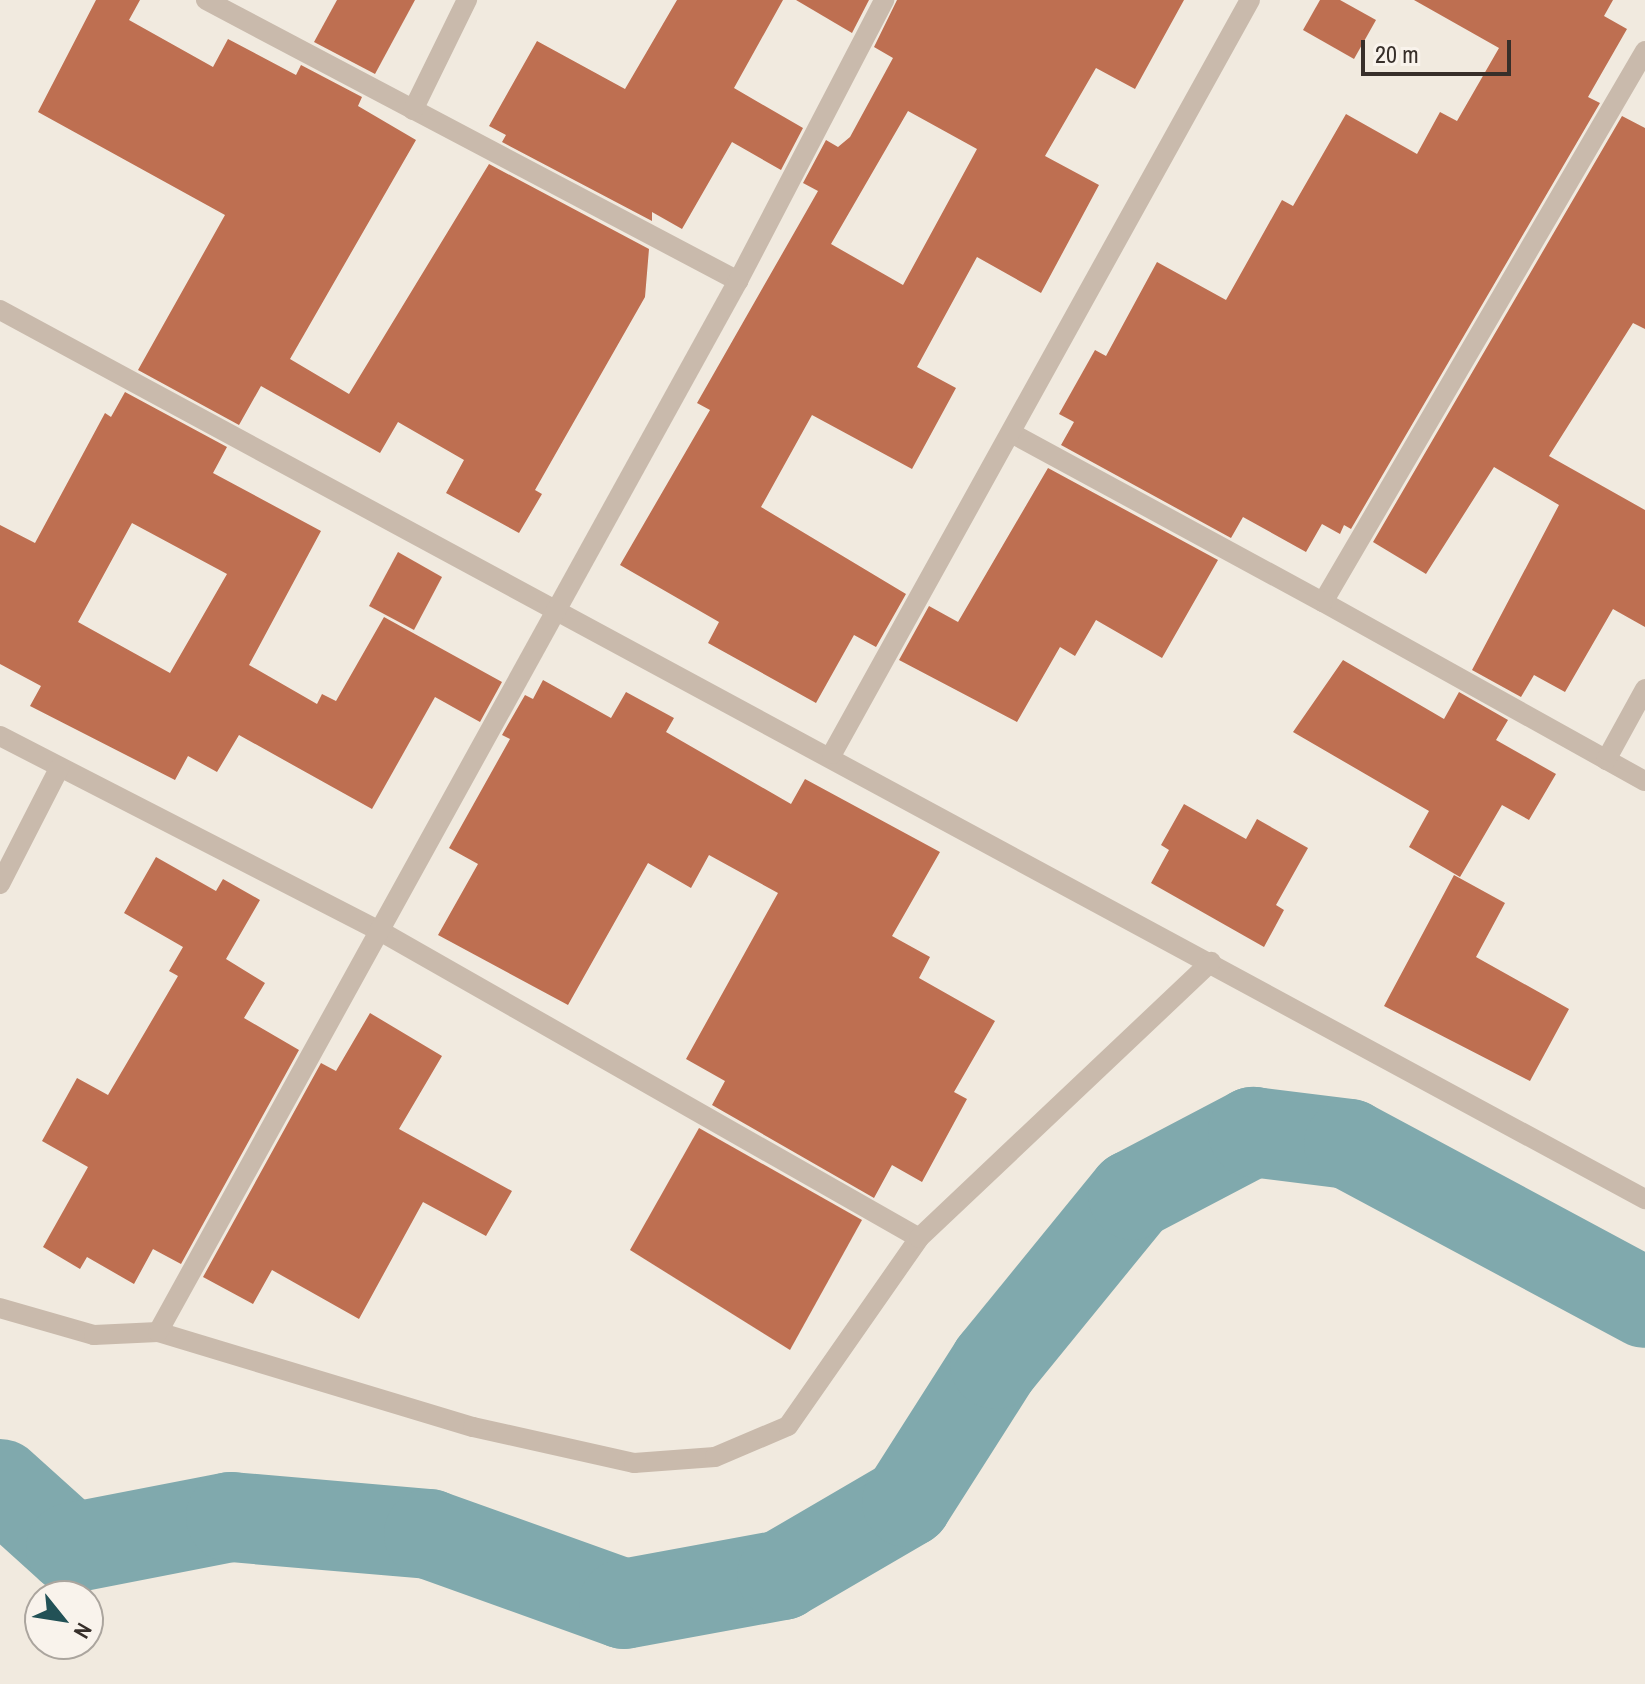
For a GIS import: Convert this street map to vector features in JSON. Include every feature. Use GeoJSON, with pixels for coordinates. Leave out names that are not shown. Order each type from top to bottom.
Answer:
{"type":"FeatureCollection","features":[{"type":"Feature","properties":{"kind":"street"},"geometry":{"type":"LineString","coordinates":[[206,0],[738,281]]}},
{"type":"Feature","properties":{"kind":"street"},"geometry":{"type":"LineString","coordinates":[[413,110],[467,0]]}},
{"type":"Feature","properties":{"kind":"street"},"geometry":{"type":"LineString","coordinates":[[158,1332],[738,281],[884,0]]}},
{"type":"Feature","properties":{"kind":"street"},"geometry":{"type":"LineString","coordinates":[[832,754],[1015,435],[1250,0]]}},
{"type":"Feature","properties":{"kind":"street"},"geometry":{"type":"LineString","coordinates":[[1323,602],[1645,51]]}},
{"type":"Feature","properties":{"kind":"street"},"geometry":{"type":"LineString","coordinates":[[0,310],[832,754],[1645,1199]]}},
{"type":"Feature","properties":{"kind":"street"},"geometry":{"type":"LineString","coordinates":[[1015,435],[1645,781]]}},
{"type":"Feature","properties":{"kind":"street"},"geometry":{"type":"LineString","coordinates":[[1606,760],[1645,689]]}},
{"type":"Feature","properties":{"kind":"street"},"geometry":{"type":"LineString","coordinates":[[0,736],[380,931],[919,1238]]}},
{"type":"Feature","properties":{"kind":"street"},"geometry":{"type":"LineString","coordinates":[[0,884],[60,767]]}},
{"type":"Feature","properties":{"kind":"street"},"geometry":{"type":"LineString","coordinates":[[0,1308],[94,1335],[158,1332],[488,1431],[634,1463],[715,1457],[788,1426],[919,1238],[1211,962]]}},
{"type":"Feature","properties":{"kind":"building"},"geometry":{"type":"Polygon","coordinates":[[[96,0],[140,0],[129,20],[213,67],[228,39],[296,75],[301,65],[362,97],[358,106],[416,140],[290,359],[349,394],[489,164],[649,249],[645,297],[535,490],[542,494],[519,533],[446,493],[464,460],[398,422],[380,453],[261,386],[239,425],[138,370],[225,215],[38,112],[96,0]]]}},
{"type":"Feature","properties":{"kind":"building"},"geometry":{"type":"Polygon","coordinates":[[[337,0],[415,0],[375,74],[314,42],[337,0]]]}},
{"type":"Feature","properties":{"kind":"building"},"geometry":{"type":"Polygon","coordinates":[[[677,0],[783,0],[734,88],[803,128],[781,170],[732,142],[682,229],[652,212],[652,221],[502,142],[506,135],[489,126],[537,41],[625,89],[677,0]]]}},
{"type":"Feature","properties":{"kind":"building"},"geometry":{"type":"Polygon","coordinates":[[[796,0],[869,0],[852,33],[796,0]]]}},
{"type":"Feature","properties":{"kind":"building"},"geometry":{"type":"Polygon","coordinates":[[[897,0],[1184,0],[1135,89],[1096,68],[1045,156],[1099,185],[1041,293],[977,257],[917,367],[956,388],[912,469],[812,415],[761,507],[906,594],[876,647],[854,635],[816,703],[708,643],[719,622],[620,565],[710,410],[697,403],[818,191],[803,183],[826,140],[838,147],[850,137],[893,58],[874,47],[897,0]],[[908,111],[831,244],[903,285],[977,149],[908,111]]]}},
{"type":"Feature","properties":{"kind":"building"},"geometry":{"type":"Polygon","coordinates":[[[1320,0],[1340,0],[1376,20],[1354,59],[1303,30],[1320,0]]]}},
{"type":"Feature","properties":{"kind":"building"},"geometry":{"type":"Polygon","coordinates":[[[1414,0],[1613,0],[1604,16],[1627,29],[1588,97],[1600,103],[1351,529],[1344,525],[1340,534],[1322,524],[1306,552],[1243,517],[1231,538],[1061,445],[1074,422],[1059,414],[1095,350],[1106,356],[1157,262],[1226,300],[1282,200],[1293,206],[1346,114],[1417,154],[1440,112],[1457,121],[1499,48],[1414,0]]]}},
{"type":"Feature","properties":{"kind":"building"},"geometry":{"type":"Polygon","coordinates":[[[1622,116],[1645,128],[1645,329],[1633,323],[1549,456],[1645,510],[1645,627],[1613,609],[1565,692],[1534,675],[1521,697],[1472,670],[1559,505],[1494,467],[1426,574],[1373,542],[1622,116]]]}},
{"type":"Feature","properties":{"kind":"building"},"geometry":{"type":"Polygon","coordinates":[[[125,392],[227,447],[213,473],[321,531],[249,665],[317,704],[322,694],[336,701],[384,617],[502,682],[480,722],[435,697],[372,809],[239,735],[217,772],[188,756],[175,780],[30,706],[41,686],[0,664],[0,525],[35,543],[105,413],[111,417],[125,392]],[[132,523],[78,622],[170,673],[227,574],[132,523]]]}},
{"type":"Feature","properties":{"kind":"building"},"geometry":{"type":"Polygon","coordinates":[[[1048,468],[1218,560],[1162,658],[1096,620],[1075,656],[1060,647],[1017,722],[899,660],[929,606],[958,622],[1048,468]]]}},
{"type":"Feature","properties":{"kind":"building"},"geometry":{"type":"Polygon","coordinates":[[[398,552],[442,577],[414,630],[369,606],[398,552]]]}},
{"type":"Feature","properties":{"kind":"building"},"geometry":{"type":"Polygon","coordinates":[[[1343,660],[1444,719],[1459,692],[1508,720],[1496,740],[1556,774],[1529,820],[1502,805],[1460,877],[1409,847],[1429,811],[1293,732],[1343,660]]]}},
{"type":"Feature","properties":{"kind":"building"},"geometry":{"type":"Polygon","coordinates":[[[543,680],[611,718],[626,692],[674,718],[666,732],[791,804],[805,779],[940,852],[892,936],[930,957],[919,978],[995,1021],[954,1092],[967,1099],[922,1182],[892,1165],[874,1198],[712,1105],[725,1081],[686,1059],[778,893],[709,855],[691,888],[648,863],[568,1005],[438,935],[478,864],[449,848],[510,739],[502,735],[525,695],[533,699],[543,680]]]}},
{"type":"Feature","properties":{"kind":"building"},"geometry":{"type":"Polygon","coordinates":[[[1184,804],[1246,839],[1257,819],[1308,848],[1276,905],[1284,910],[1264,947],[1151,883],[1169,850],[1161,845],[1184,804]]]}},
{"type":"Feature","properties":{"kind":"building"},"geometry":{"type":"Polygon","coordinates":[[[156,857],[216,891],[223,879],[260,900],[226,959],[265,983],[244,1018],[299,1050],[181,1264],[153,1249],[134,1284],[87,1257],[80,1269],[43,1247],[88,1167],[42,1141],[77,1078],[108,1095],[178,976],[169,971],[183,947],[124,913],[156,857]]]}},
{"type":"Feature","properties":{"kind":"building"},"geometry":{"type":"Polygon","coordinates":[[[1454,875],[1505,903],[1476,957],[1569,1009],[1530,1081],[1384,1006],[1454,875]]]}},
{"type":"Feature","properties":{"kind":"building"},"geometry":{"type":"Polygon","coordinates":[[[370,1013],[442,1056],[399,1129],[512,1191],[486,1236],[423,1202],[359,1319],[272,1270],[253,1304],[203,1277],[321,1063],[336,1071],[370,1013]]]}},
{"type":"Feature","properties":{"kind":"building"},"geometry":{"type":"Polygon","coordinates":[[[699,1128],[862,1220],[790,1350],[630,1250],[699,1128]]]}},
{"type":"Feature","properties":{"kind":"waterway"},"geometry":{"type":"LineString","coordinates":[[0,1484],[71,1548],[231,1517],[429,1534],[624,1604],[782,1575],[907,1502],[995,1364],[1133,1195],[1253,1132],[1349,1144],[1645,1303]]}}]}
